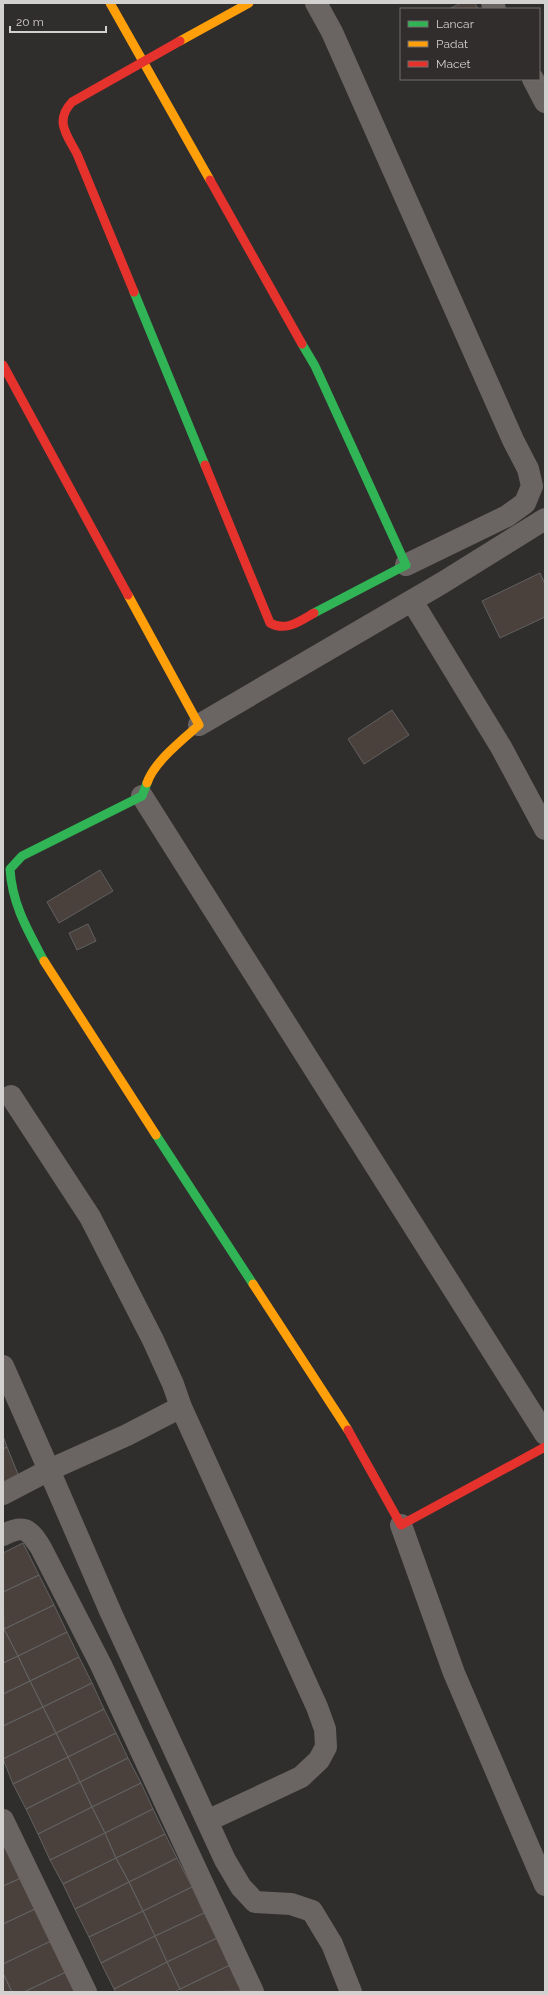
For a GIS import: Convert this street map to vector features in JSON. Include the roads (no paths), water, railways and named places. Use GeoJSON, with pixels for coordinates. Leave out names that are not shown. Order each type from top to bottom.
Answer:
{"type":"FeatureCollection","features":[{"type":"Feature","properties":{"kind":"street"},"geometry":{"type":"LineString","coordinates":[[110,3],[315,366],[406,565]]}},
{"type":"Feature","properties":{"kind":"street"},"geometry":{"type":"LineString","coordinates":[[249,3],[72,102],[66,107],[62,116],[62,124],[77,154],[270,623],[277,627],[288,626],[406,565],[507,516],[525,503],[532,486],[528,469],[512,440],[332,32],[316,3]]}},
{"type":"Feature","properties":{"kind":"street"},"geometry":{"type":"LineString","coordinates":[[534,80],[545,102]]}},
{"type":"Feature","properties":{"kind":"street"},"geometry":{"type":"LineString","coordinates":[[3,365],[199,725]]}},
{"type":"Feature","properties":{"kind":"street"},"geometry":{"type":"LineString","coordinates":[[545,519],[412,601],[199,725],[174,747],[149,776],[142,796],[22,856],[10,869],[10,884],[13,899],[45,963],[347,1429],[401,1525],[454,1673],[545,1885]]}},
{"type":"Feature","properties":{"kind":"street"},"geometry":{"type":"LineString","coordinates":[[412,601],[501,747],[545,829]]}},
{"type":"Feature","properties":{"kind":"street"},"geometry":{"type":"LineString","coordinates":[[142,796],[545,1434]]}},
{"type":"Feature","properties":{"kind":"street"},"geometry":{"type":"LineString","coordinates":[[11,1096],[90,1217],[153,1340],[173,1384],[181,1407],[317,1707],[325,1729],[326,1746],[319,1760],[301,1777],[207,1821]]}},
{"type":"Feature","properties":{"kind":"street"},"geometry":{"type":"LineString","coordinates":[[3,1366],[111,1613],[225,1860],[241,1887],[255,1902],[291,1904],[312,1910],[332,1944],[351,1992]]}},
{"type":"Feature","properties":{"kind":"street"},"geometry":{"type":"LineString","coordinates":[[3,1494],[49,1470],[181,1407]]}},
{"type":"Feature","properties":{"kind":"street"},"geometry":{"type":"LineString","coordinates":[[401,1525],[545,1447]]}},
{"type":"Feature","properties":{"kind":"street"},"geometry":{"type":"LineString","coordinates":[[3,1535],[13,1529],[23,1528],[32,1532],[41,1548],[101,1665],[253,1992]]}},
{"type":"Feature","properties":{"kind":"street"},"geometry":{"type":"LineString","coordinates":[[3,1820],[86,1992]]}}]}
